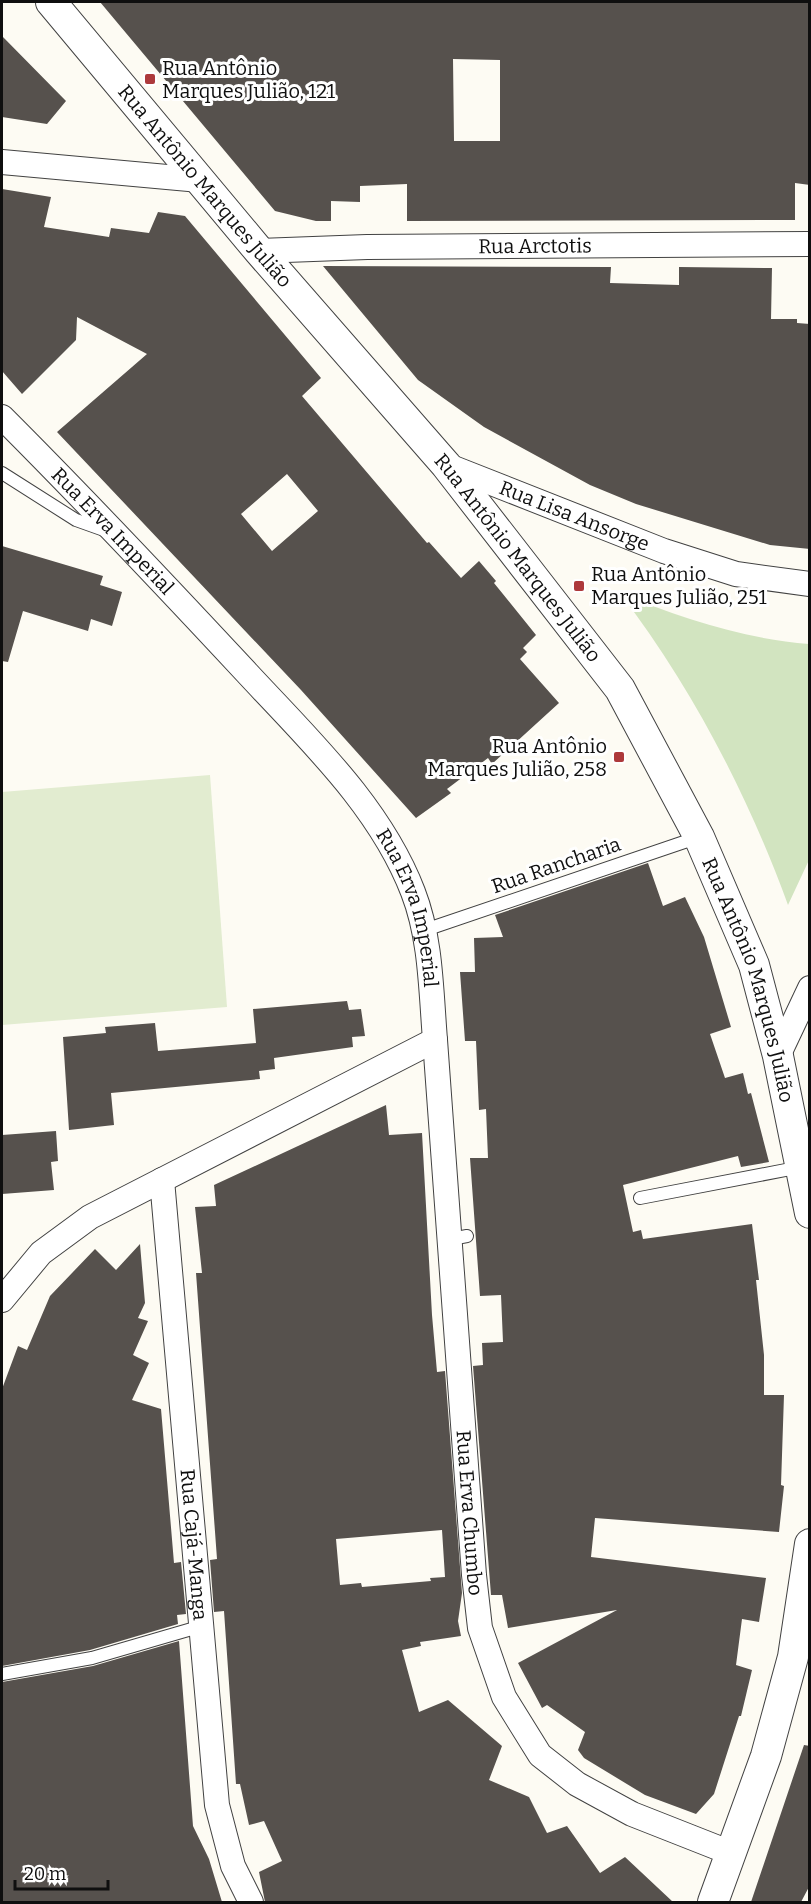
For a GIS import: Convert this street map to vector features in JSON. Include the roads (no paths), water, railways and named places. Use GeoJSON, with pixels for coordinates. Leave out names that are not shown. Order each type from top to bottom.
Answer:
{"type":"FeatureCollection","features":[{"type":"Feature","properties":{"kind":"street","name":"Rua Antônio Marques Julião"},"geometry":{"type":"LineString","coordinates":[[51,2],[259,251],[446,465],[620,689],[699,837],[754,965],[778,1056],[810,1213]]}},
{"type":"Feature","properties":{"kind":"street"},"geometry":{"type":"LineString","coordinates":[[2,162],[200,180]]}},
{"type":"Feature","properties":{"kind":"street","name":"Rua Arctotis"},"geometry":{"type":"LineString","coordinates":[[259,251],[367,247],[810,244]]}},
{"type":"Feature","properties":{"kind":"street","name":"Rua Erva Imperial"},"geometry":{"type":"LineString","coordinates":[[2,417],[316,748],[371,813],[392,848],[413,892],[425,930],[435,1040]]}},
{"type":"Feature","properties":{"kind":"street","name":"Rua Lisa Ansorge"},"geometry":{"type":"LineString","coordinates":[[446,465],[664,551],[736,574],[810,584]]}},
{"type":"Feature","properties":{"kind":"street"},"geometry":{"type":"LineString","coordinates":[[778,1056],[810,988]]}},
{"type":"Feature","properties":{"kind":"street"},"geometry":{"type":"LineString","coordinates":[[2,1300],[42,1253],[90,1217],[435,1040]]}},
{"type":"Feature","properties":{"kind":"street","name":"Rua Erva Chumbo"},"geometry":{"type":"LineString","coordinates":[[435,1040],[459,1237],[480,1628],[504,1697],[540,1755],[577,1784],[632,1814],[731,1853]]}},
{"type":"Feature","properties":{"kind":"street","name":"Rua Cajá-Manga"},"geometry":{"type":"LineString","coordinates":[[162,1180],[217,1805],[233,1866],[251,1902]]}},
{"type":"Feature","properties":{"kind":"street"},"geometry":{"type":"LineString","coordinates":[[713,1902],[766,1756],[793,1657],[810,1545]]}},
{"type":"Feature","properties":{"kind":"lane"},"geometry":{"type":"LineString","coordinates":[[2,473],[76,520],[114,533]]}},
{"type":"Feature","properties":{"kind":"lane","name":"Rua Rancharia"},"geometry":{"type":"LineString","coordinates":[[425,930],[699,837]]}},
{"type":"Feature","properties":{"kind":"lane"},"geometry":{"type":"LineString","coordinates":[[640,1198],[802,1166]]}},
{"type":"Feature","properties":{"kind":"lane"},"geometry":{"type":"LineString","coordinates":[[2,1674],[92,1658],[202,1626]]}},
{"type":"Feature","properties":{"kind":"place","name":"Rua Antônio Marques Julião, 121"},"geometry":{"type":"Point","coordinates":[150,79]}},
{"type":"Feature","properties":{"kind":"place","name":"Rua Antônio Marques Julião, 251"},"geometry":{"type":"Point","coordinates":[579,586]}},
{"type":"Feature","properties":{"kind":"place","name":"Rua Antônio Marques Julião, 258"},"geometry":{"type":"Point","coordinates":[619,757]}}]}
